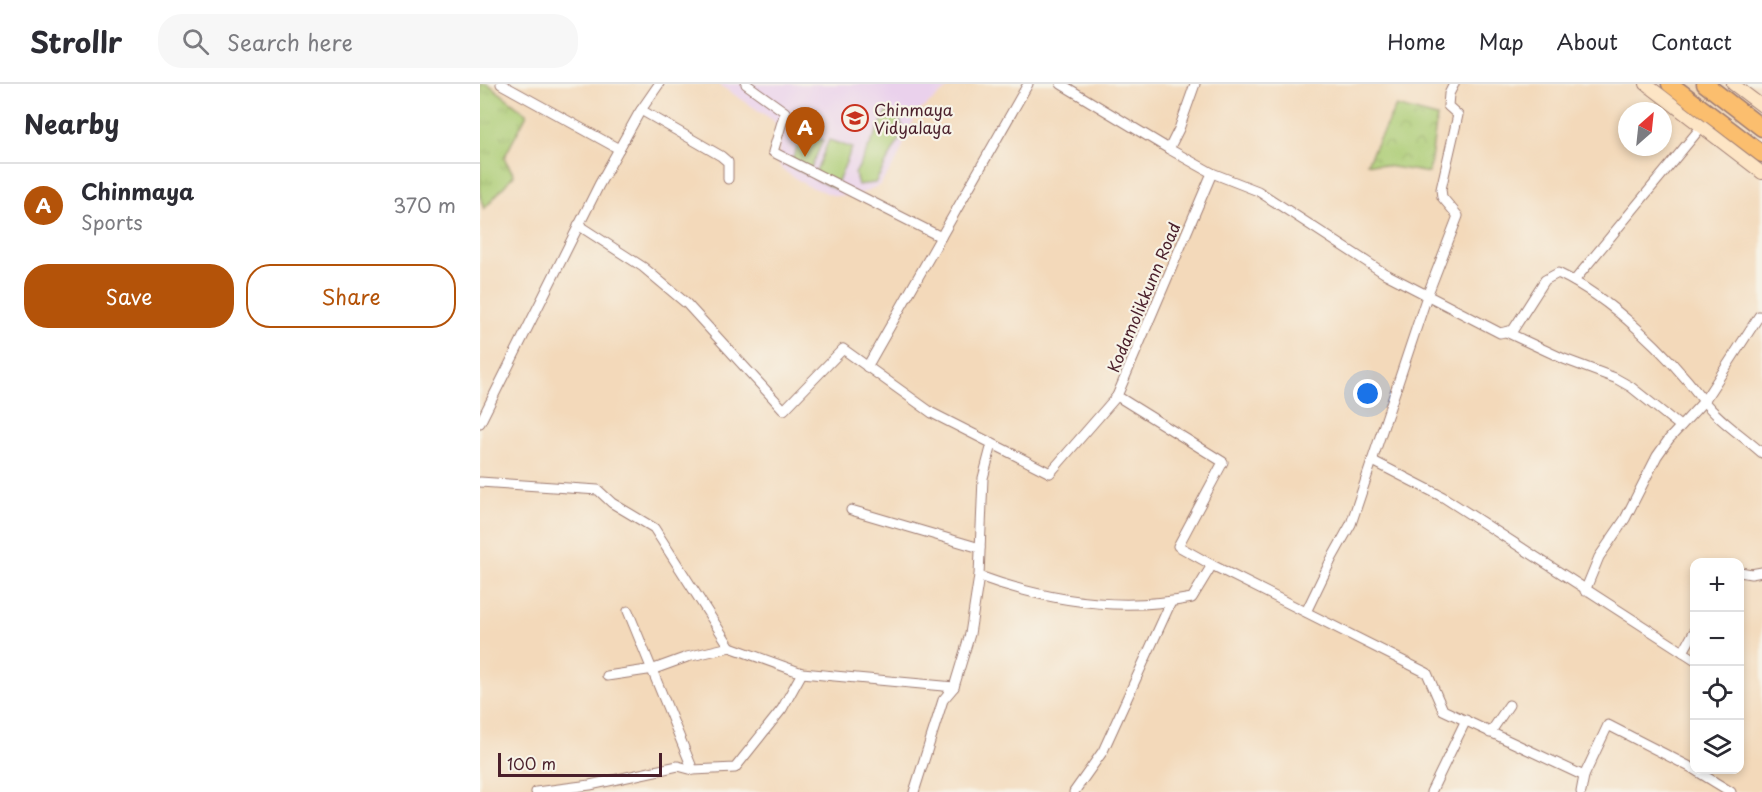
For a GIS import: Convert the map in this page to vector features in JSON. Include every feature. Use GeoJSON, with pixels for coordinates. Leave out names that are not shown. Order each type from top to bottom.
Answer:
{"type":"FeatureCollection","features":[{"type":"Feature","properties":{"kind":"highway"},"geometry":{"type":"LineString","coordinates":[[1670,84],[1762,154]]}},
{"type":"Feature","properties":{"kind":"highway"},"geometry":{"type":"LineString","coordinates":[[1705,84],[1762,128]]}},
{"type":"Feature","properties":{"kind":"street"},"geometry":{"type":"LineString","coordinates":[[501,84],[619,148]]}},
{"type":"Feature","properties":{"kind":"street"},"geometry":{"type":"LineString","coordinates":[[480,423],[578,225],[619,148],[659,84]]}},
{"type":"Feature","properties":{"kind":"street"},"geometry":{"type":"LineString","coordinates":[[746,84],[786,112],[772,152],[941,237]]}},
{"type":"Feature","properties":{"kind":"street"},"geometry":{"type":"LineString","coordinates":[[867,367],[1029,84]]}},
{"type":"Feature","properties":{"kind":"street"},"geometry":{"type":"LineString","coordinates":[[1061,84],[1168,149],[1212,173],[1258,192],[1384,273],[1427,296],[1494,331],[1506,332],[1564,359],[1615,378],[1631,387],[1680,426]]}},
{"type":"Feature","properties":{"kind":"street"},"geometry":{"type":"LineString","coordinates":[[1168,149],[1179,129],[1195,84]]}},
{"type":"Feature","properties":{"kind":"street"},"geometry":{"type":"LineString","coordinates":[[1306,612],[1352,524],[1427,296],[1458,216],[1442,197],[1441,189],[1458,115],[1448,106],[1449,94],[1454,84]]}},
{"type":"Feature","properties":{"kind":"street"},"geometry":{"type":"LineString","coordinates":[[1646,84],[1762,173]]}},
{"type":"Feature","properties":{"kind":"street"},"geometry":{"type":"LineString","coordinates":[[1733,84],[1762,106]]}},
{"type":"Feature","properties":{"kind":"street"},"geometry":{"type":"LineString","coordinates":[[641,110],[721,156],[728,162],[728,179]]}},
{"type":"Feature","properties":{"kind":"street"},"geometry":{"type":"LineString","coordinates":[[1574,281],[1698,131]]}},
{"type":"Feature","properties":{"kind":"street","name":"Kodamolikkunn Road"},"geometry":{"type":"LineString","coordinates":[[1212,173],[1117,396],[1223,462],[1178,546],[1212,566]]}},
{"type":"Feature","properties":{"kind":"street"},"geometry":{"type":"LineString","coordinates":[[578,225],[643,267],[687,304],[784,410],[843,349],[932,413],[1050,473],[1117,396]]}},
{"type":"Feature","properties":{"kind":"street"},"geometry":{"type":"LineString","coordinates":[[1506,332],[1513,330],[1523,317],[1545,280],[1558,273],[1574,281],[1634,327],[1681,370],[1704,401],[1762,453]]}},
{"type":"Feature","properties":{"kind":"street"},"geometry":{"type":"LineString","coordinates":[[1585,591],[1599,556],[1625,519],[1657,456],[1680,426],[1704,401],[1759,316]]}},
{"type":"Feature","properties":{"kind":"street"},"geometry":{"type":"LineString","coordinates":[[914,792],[943,700],[954,687],[970,634],[979,576],[983,478],[992,444]]}},
{"type":"Feature","properties":{"kind":"street"},"geometry":{"type":"LineString","coordinates":[[1372,461],[1443,498],[1690,656]]}},
{"type":"Feature","properties":{"kind":"street"},"geometry":{"type":"LineString","coordinates":[[480,482],[598,490],[612,503],[654,528],[730,647]]}},
{"type":"Feature","properties":{"kind":"street"},"geometry":{"type":"LineString","coordinates":[[851,510],[980,548]]}},
{"type":"Feature","properties":{"kind":"street"},"geometry":{"type":"LineString","coordinates":[[979,576],[1038,595],[1081,602],[1171,602],[1192,598],[1212,566],[1426,673],[1443,710],[1584,776]]}},
{"type":"Feature","properties":{"kind":"street"},"geometry":{"type":"LineString","coordinates":[[1744,573],[1762,572]]}},
{"type":"Feature","properties":{"kind":"street"},"geometry":{"type":"LineString","coordinates":[[1074,792],[1103,750],[1171,602]]}},
{"type":"Feature","properties":{"kind":"street"},"geometry":{"type":"LineString","coordinates":[[628,611],[654,669],[693,770]]}},
{"type":"Feature","properties":{"kind":"street"},"geometry":{"type":"LineString","coordinates":[[1683,652],[1690,640]]}},
{"type":"Feature","properties":{"kind":"street"},"geometry":{"type":"LineString","coordinates":[[607,676],[654,669],[687,657],[730,647],[802,673],[954,687]]}},
{"type":"Feature","properties":{"kind":"street"},"geometry":{"type":"LineString","coordinates":[[536,792],[590,785],[678,766],[693,770],[735,768],[782,709],[802,673]]}},
{"type":"Feature","properties":{"kind":"street"},"geometry":{"type":"LineString","coordinates":[[1490,733],[1509,705]]}},
{"type":"Feature","properties":{"kind":"street"},"geometry":{"type":"LineString","coordinates":[[1431,792],[1466,720]]}},
{"type":"Feature","properties":{"kind":"street"},"geometry":{"type":"LineString","coordinates":[[1581,792],[1584,776],[1608,725],[1690,766]]}},
{"type":"Feature","properties":{"kind":"street"},"geometry":{"type":"LineString","coordinates":[[1703,774],[1731,792]]}},
{"type":"Feature","properties":{"kind":"shaded area"},"geometry":{"type":"Polygon","coordinates":[[[718,84],[949,84],[947,89],[916,114],[897,160],[880,185],[860,194],[835,196],[806,185],[783,170],[779,164],[780,131],[773,120],[718,84]]]}},
{"type":"Feature","properties":{"kind":"green space"},"geometry":{"type":"Polygon","coordinates":[[[480,84],[488,84],[527,114],[504,158],[514,175],[484,209],[480,196],[480,84]]]}},
{"type":"Feature","properties":{"kind":"green space"},"geometry":{"type":"Polygon","coordinates":[[[1396,106],[1437,117],[1429,173],[1367,163],[1396,106]]]}},
{"type":"Feature","properties":{"kind":"green space"},"geometry":{"type":"Polygon","coordinates":[[[887,112],[899,120],[903,127],[899,140],[875,183],[858,185],[855,174],[887,112]]]}},
{"type":"Feature","properties":{"kind":"green space"},"geometry":{"type":"Polygon","coordinates":[[[804,133],[823,140],[808,175],[789,166],[804,133]]]}},
{"type":"Feature","properties":{"kind":"green space"},"geometry":{"type":"Polygon","coordinates":[[[829,140],[852,148],[835,189],[813,178],[829,140]]]}},
{"type":"Feature","properties":{"kind":"place","name":"Chinmaya Vidyalaya"},"geometry":{"type":"Point","coordinates":[855,118]}},
{"type":"Feature","properties":{"kind":"place","name":"Chinmaya"},"geometry":{"type":"Point","coordinates":[805,157]}}]}
